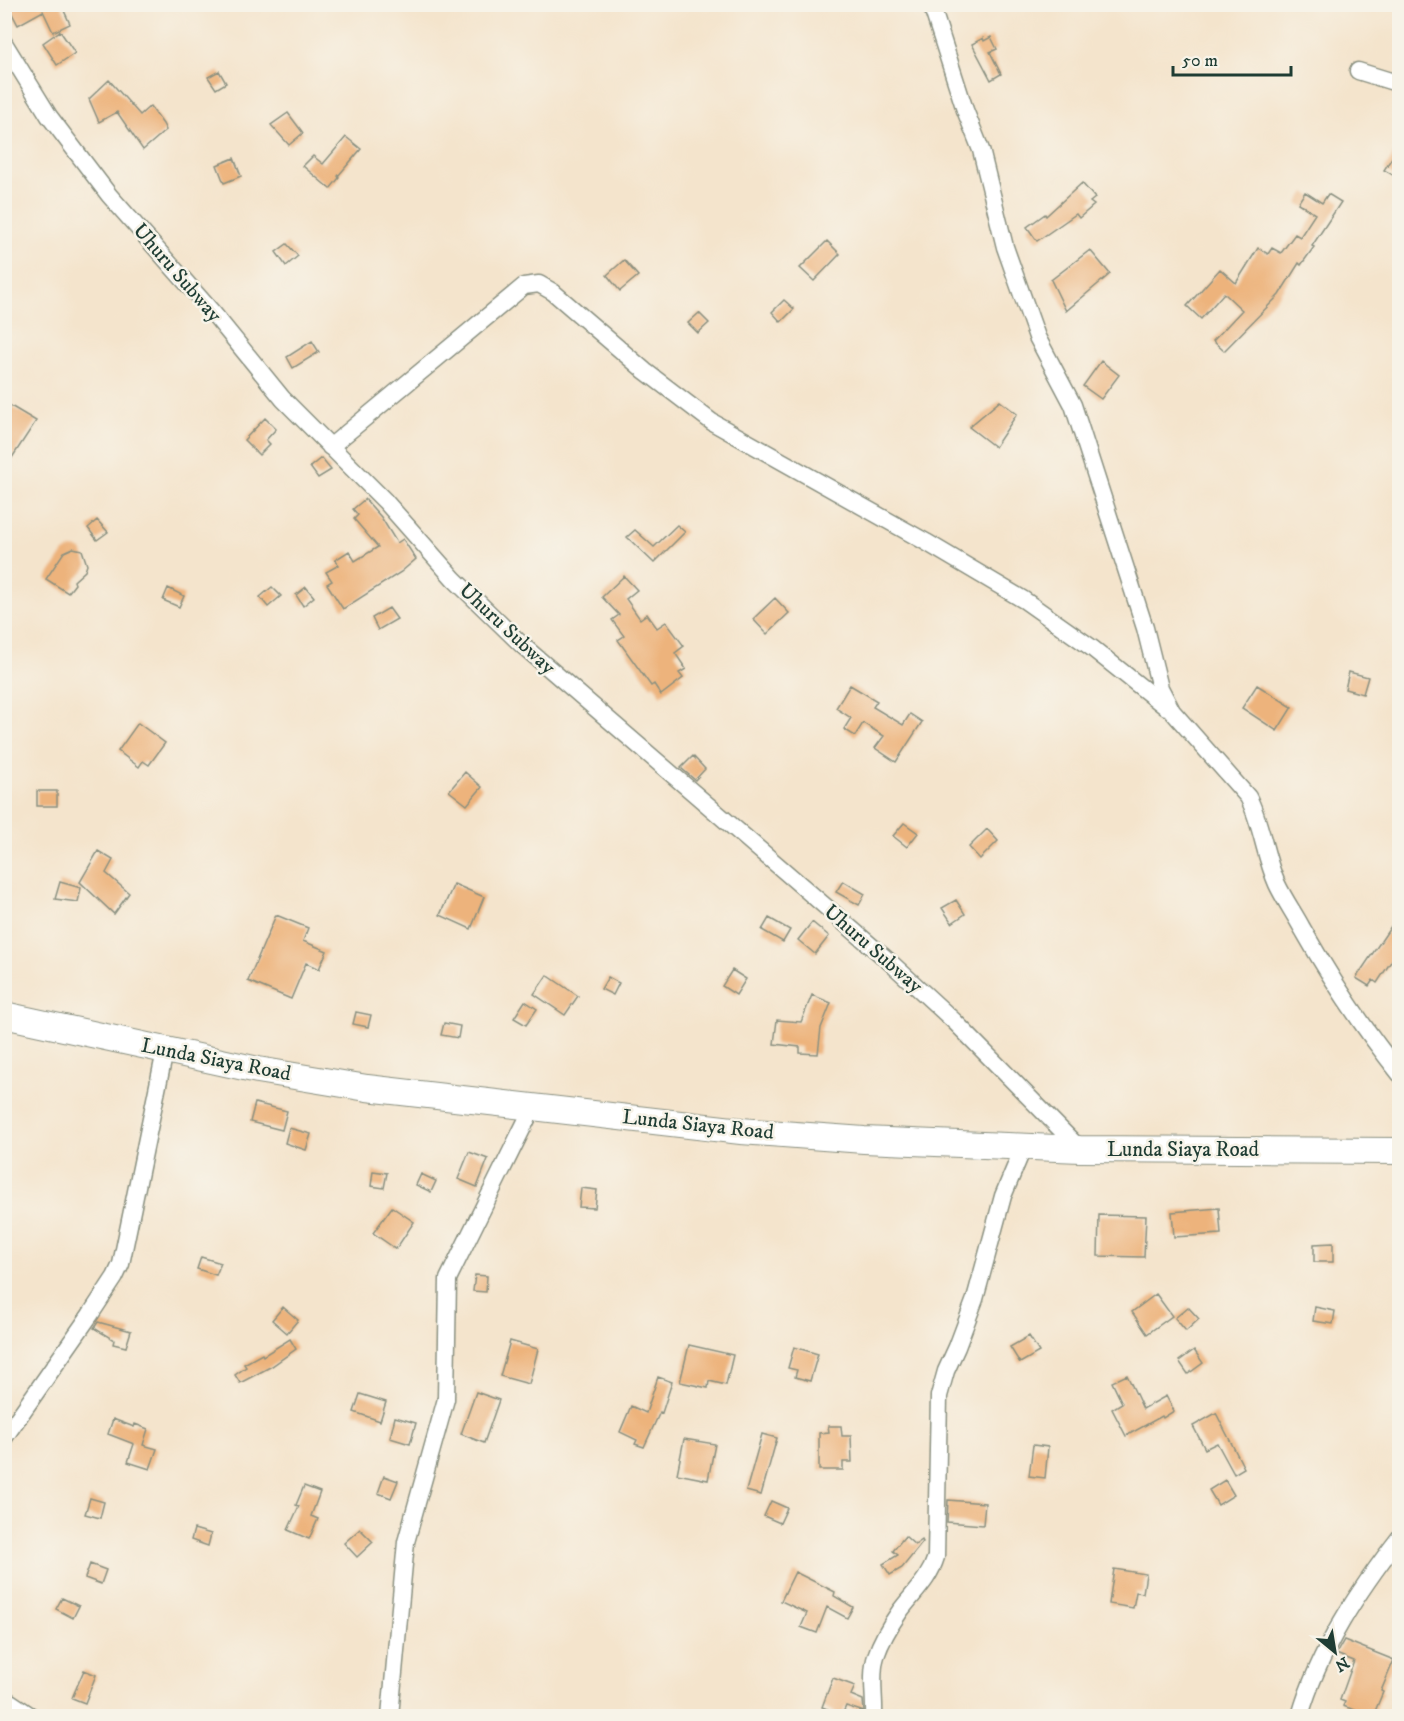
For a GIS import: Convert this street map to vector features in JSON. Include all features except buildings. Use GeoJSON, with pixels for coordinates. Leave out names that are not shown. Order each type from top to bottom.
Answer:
{"type":"FeatureCollection","features":[{"type":"Feature","properties":{"kind":"main road","name":"Lunda Siaya Road"},"geometry":{"type":"LineString","coordinates":[[4,1015],[258,1070],[367,1088],[741,1131],[864,1140],[1080,1149],[1400,1151]]}},
{"type":"Feature","properties":{"kind":"street"},"geometry":{"type":"LineString","coordinates":[[931,4],[965,110],[981,150],[1005,247],[1037,337],[1072,405],[1145,628],[1160,688],[1172,711]]}},
{"type":"Feature","properties":{"kind":"street","name":"Uhuru Subway"},"geometry":{"type":"LineString","coordinates":[[4,43],[49,116],[109,195],[213,314],[283,399],[385,501],[454,579],[522,645],[891,963],[980,1047],[1080,1149]]}},
{"type":"Feature","properties":{"kind":"street"},"geometry":{"type":"LineString","coordinates":[[1358,70],[1400,84]]}},
{"type":"Feature","properties":{"kind":"street"},"geometry":{"type":"LineString","coordinates":[[330,447],[524,286],[539,284],[553,292],[645,371],[712,422],[916,536],[1024,600],[1092,648],[1172,711],[1231,775],[1248,797],[1257,814],[1267,859],[1278,886],[1349,1007],[1400,1074]]}},
{"type":"Feature","properties":{"kind":"street"},"geometry":{"type":"LineString","coordinates":[[4,1438],[90,1315],[115,1277],[121,1263],[165,1051]]}},
{"type":"Feature","properties":{"kind":"street"},"geometry":{"type":"LineString","coordinates":[[390,1716],[406,1542],[446,1399],[448,1279],[533,1107]]}},
{"type":"Feature","properties":{"kind":"street"},"geometry":{"type":"LineString","coordinates":[[874,1716],[873,1668],[876,1655],[900,1611],[926,1582],[936,1557],[939,1396],[946,1371],[975,1299],[1004,1196],[1024,1146]]}},
{"type":"Feature","properties":{"kind":"street"},"geometry":{"type":"LineString","coordinates":[[1300,1716],[1316,1673],[1333,1637],[1360,1591],[1400,1537]]}},
{"type":"Feature","properties":{"kind":"street"},"geometry":{"type":"LineString","coordinates":[[4,1698],[31,1716]]}}]}
